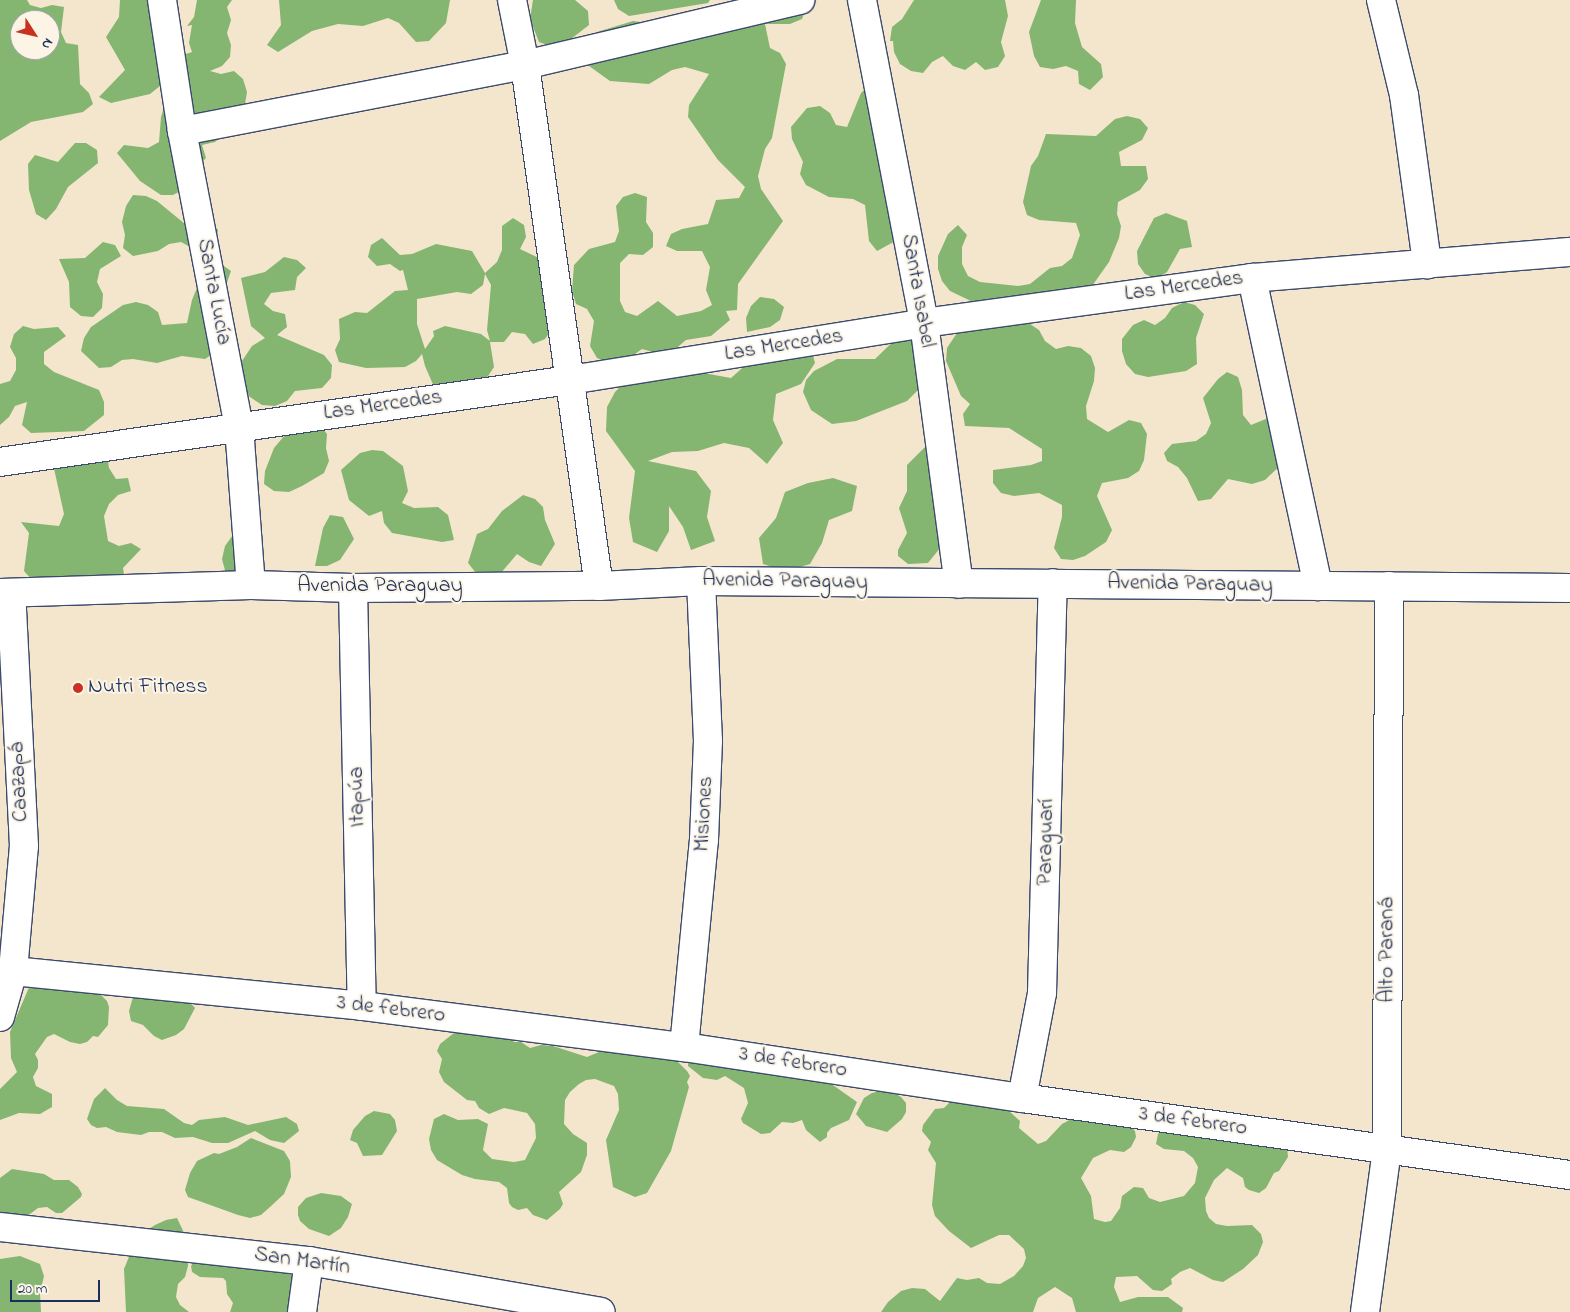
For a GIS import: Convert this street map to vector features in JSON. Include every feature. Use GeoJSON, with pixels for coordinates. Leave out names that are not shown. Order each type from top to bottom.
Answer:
{"type":"FeatureCollection","features":[{"type":"Feature","properties":{"kind":"street","name":"Santa Lucía"},"geometry":{"type":"LineString","coordinates":[[162,0],[182,132],[239,427],[251,586]]}},
{"type":"Feature","properties":{"kind":"street"},"geometry":{"type":"LineString","coordinates":[[512,0],[525,65],[599,586]]}},
{"type":"Feature","properties":{"kind":"street"},"geometry":{"type":"LineString","coordinates":[[182,132],[525,65],[800,0]]}},
{"type":"Feature","properties":{"kind":"street","name":"Santa Isabel"},"geometry":{"type":"LineString","coordinates":[[862,0],[924,323],[959,584]]}},
{"type":"Feature","properties":{"kind":"street"},"geometry":{"type":"LineString","coordinates":[[1382,0],[1404,95],[1427,264]]}},
{"type":"Feature","properties":{"kind":"street","name":"Las Mercedes"},"geometry":{"type":"LineString","coordinates":[[0,462],[570,380],[924,323],[1252,278],[1570,252]]}},
{"type":"Feature","properties":{"kind":"street"},"geometry":{"type":"LineString","coordinates":[[1252,278],[1318,586]]}},
{"type":"Feature","properties":{"kind":"street","name":"Avenida Paraguay"},"geometry":{"type":"LineString","coordinates":[[6,593],[251,586],[353,588],[599,586],[701,581],[1570,588]]}},
{"type":"Feature","properties":{"kind":"street","name":"Misiones"},"geometry":{"type":"LineString","coordinates":[[684,1047],[704,840],[708,751],[701,581]]}},
{"type":"Feature","properties":{"kind":"street","name":"Paraguarí"},"geometry":{"type":"LineString","coordinates":[[1022,1098],[1042,993],[1053,583]]}},
{"type":"Feature","properties":{"kind":"street","name":"Alto Paraná"},"geometry":{"type":"LineString","coordinates":[[1365,1312],[1386,1149],[1390,586]]}},
{"type":"Feature","properties":{"kind":"street","name":"Itapúa"},"geometry":{"type":"LineString","coordinates":[[353,588],[362,1006]]}},
{"type":"Feature","properties":{"kind":"street","name":"Caazapá"},"geometry":{"type":"LineString","coordinates":[[0,1017],[13,971],[24,846],[6,593]]}},
{"type":"Feature","properties":{"kind":"street","name":"3 de febrero"},"geometry":{"type":"LineString","coordinates":[[13,971],[362,1006],[684,1047],[1022,1098],[1570,1175]]}},
{"type":"Feature","properties":{"kind":"street","name":"San Martín"},"geometry":{"type":"LineString","coordinates":[[0,1228],[309,1261],[601,1312]]}},
{"type":"Feature","properties":{"kind":"street"},"geometry":{"type":"LineString","coordinates":[[302,1312],[309,1261]]}},
{"type":"Feature","properties":{"kind":"green space"},"geometry":{"type":"Polygon","coordinates":[[[0,0],[27,0],[30,5],[41,8],[52,5],[64,7],[61,32],[66,43],[78,45],[80,84],[89,93],[93,104],[83,112],[31,122],[0,141],[0,0]]]}},
{"type":"Feature","properties":{"kind":"green space"},"geometry":{"type":"Polygon","coordinates":[[[120,0],[158,0],[166,74],[160,86],[150,94],[111,103],[99,97],[125,70],[106,37],[119,17],[120,0]]]}},
{"type":"Feature","properties":{"kind":"green space"},"geometry":{"type":"Polygon","coordinates":[[[197,0],[232,0],[227,7],[231,20],[227,33],[231,45],[230,57],[222,66],[210,71],[221,74],[234,71],[243,79],[247,92],[245,104],[227,122],[225,134],[215,142],[202,145],[206,158],[189,176],[184,189],[173,195],[161,195],[140,181],[117,153],[124,145],[148,148],[159,142],[161,117],[180,56],[192,52],[189,43],[192,25],[187,26],[194,17],[197,0]]]}},
{"type":"Feature","properties":{"kind":"green space"},"geometry":{"type":"Polygon","coordinates":[[[279,0],[450,0],[446,23],[429,41],[416,42],[399,23],[388,18],[363,26],[338,24],[312,31],[278,52],[267,45],[281,25],[279,0]]]}},
{"type":"Feature","properties":{"kind":"green space"},"geometry":{"type":"Polygon","coordinates":[[[533,0],[575,0],[588,11],[589,25],[558,49],[539,42],[530,19],[533,0]]]}},
{"type":"Feature","properties":{"kind":"green space"},"geometry":{"type":"Polygon","coordinates":[[[614,0],[710,0],[708,3],[629,16],[618,9],[614,0]]]}},
{"type":"Feature","properties":{"kind":"green space"},"geometry":{"type":"Polygon","coordinates":[[[914,0],[1005,0],[1008,16],[1001,42],[1005,56],[998,67],[985,70],[976,62],[965,70],[953,66],[943,56],[932,62],[923,73],[911,71],[900,64],[894,52],[893,41],[890,41],[892,27],[902,19],[914,0]]]}},
{"type":"Feature","properties":{"kind":"green space"},"geometry":{"type":"Polygon","coordinates":[[[1041,0],[1076,0],[1075,23],[1082,47],[1101,64],[1103,77],[1090,90],[1079,84],[1078,71],[1066,66],[1053,69],[1040,67],[1034,56],[1029,32],[1041,0]]]}},
{"type":"Feature","properties":{"kind":"green space"},"geometry":{"type":"Polygon","coordinates":[[[807,6],[802,19],[790,24],[765,24],[770,48],[780,53],[786,64],[772,138],[765,149],[758,176],[761,189],[783,221],[738,284],[737,310],[726,311],[730,320],[711,336],[686,340],[667,356],[642,349],[621,364],[608,363],[597,358],[590,346],[594,321],[587,309],[576,304],[572,291],[574,265],[589,249],[615,242],[619,231],[616,206],[623,197],[635,193],[647,197],[646,222],[653,233],[653,247],[643,255],[629,254],[620,263],[620,301],[625,312],[637,316],[658,301],[677,316],[701,311],[712,305],[706,290],[710,267],[702,251],[677,251],[666,246],[671,234],[682,229],[708,224],[716,200],[739,198],[745,187],[718,160],[688,117],[689,105],[709,74],[685,67],[672,70],[649,84],[610,81],[589,66],[585,54],[588,41],[597,32],[633,21],[670,26],[754,14],[764,23],[807,6]]]}},
{"type":"Feature","properties":{"kind":"green space"},"geometry":{"type":"Polygon","coordinates":[[[870,84],[901,238],[877,251],[869,241],[865,205],[853,199],[829,197],[806,185],[800,174],[803,162],[792,139],[791,127],[807,108],[820,106],[830,113],[836,125],[847,127],[861,93],[870,84]]]}},
{"type":"Feature","properties":{"kind":"green space"},"geometry":{"type":"Polygon","coordinates":[[[1127,116],[1140,119],[1148,128],[1142,140],[1119,152],[1121,166],[1146,166],[1148,179],[1140,190],[1118,202],[1117,214],[1121,226],[1119,238],[1109,262],[1087,293],[999,306],[973,302],[950,291],[942,281],[938,269],[938,256],[948,234],[958,225],[967,235],[962,247],[962,264],[968,276],[980,282],[1018,286],[1030,284],[1050,268],[1062,266],[1072,258],[1080,235],[1076,223],[1039,220],[1027,215],[1023,202],[1031,166],[1038,156],[1046,134],[1096,136],[1115,119],[1127,116]]]}},
{"type":"Feature","properties":{"kind":"green space"},"geometry":{"type":"Polygon","coordinates":[[[75,143],[86,143],[97,150],[98,163],[68,187],[56,209],[46,220],[36,214],[29,190],[28,164],[35,155],[58,162],[75,143]]]}},
{"type":"Feature","properties":{"kind":"green space"},"geometry":{"type":"Polygon","coordinates":[[[133,195],[146,196],[157,201],[185,224],[210,221],[218,230],[216,243],[192,248],[181,242],[169,244],[158,251],[133,256],[123,248],[125,235],[122,222],[126,206],[133,195]]]}},
{"type":"Feature","properties":{"kind":"green space"},"geometry":{"type":"Polygon","coordinates":[[[1166,213],[1187,221],[1192,247],[1180,249],[1167,272],[1156,279],[1145,274],[1138,264],[1137,251],[1154,218],[1166,213]]]}},
{"type":"Feature","properties":{"kind":"green space"},"geometry":{"type":"Polygon","coordinates":[[[513,218],[524,225],[526,237],[520,249],[541,259],[551,269],[543,294],[555,316],[552,329],[545,339],[533,344],[525,334],[512,332],[504,342],[490,342],[494,367],[486,379],[435,389],[422,354],[416,361],[405,367],[366,368],[339,362],[335,350],[340,339],[339,319],[355,312],[367,313],[395,291],[408,290],[403,270],[400,271],[390,264],[377,266],[368,257],[371,245],[382,238],[400,255],[412,254],[436,244],[472,251],[485,273],[497,262],[502,250],[502,226],[513,218]],[[485,274],[483,285],[471,294],[457,292],[417,299],[417,324],[425,349],[434,336],[433,331],[445,326],[481,334],[490,341],[487,330],[491,285],[485,274]]]}},
{"type":"Feature","properties":{"kind":"green space"},"geometry":{"type":"Polygon","coordinates":[[[103,242],[115,245],[121,256],[100,269],[97,282],[103,294],[102,308],[93,317],[81,316],[70,307],[69,282],[59,259],[85,258],[103,242]]]}},
{"type":"Feature","properties":{"kind":"green space"},"geometry":{"type":"Polygon","coordinates":[[[284,257],[297,260],[306,268],[297,277],[295,290],[271,293],[264,304],[273,311],[285,314],[287,327],[277,335],[324,355],[332,365],[331,378],[322,388],[295,391],[287,401],[275,406],[262,405],[250,397],[242,387],[239,374],[242,361],[252,346],[265,338],[251,326],[241,278],[265,272],[284,257]]]}},
{"type":"Feature","properties":{"kind":"green space"},"geometry":{"type":"Polygon","coordinates":[[[207,263],[221,264],[231,271],[215,317],[216,352],[205,359],[182,356],[157,363],[133,359],[122,360],[111,367],[99,368],[81,351],[84,338],[91,327],[123,305],[136,302],[148,305],[158,312],[162,325],[187,323],[192,300],[207,263]]]}},
{"type":"Feature","properties":{"kind":"green space"},"geometry":{"type":"Polygon","coordinates":[[[760,297],[774,299],[784,307],[780,320],[770,327],[747,332],[746,318],[751,306],[760,297]]]}},
{"type":"Feature","properties":{"kind":"green space"},"geometry":{"type":"Polygon","coordinates":[[[1184,302],[1195,305],[1204,314],[1196,338],[1197,364],[1186,371],[1148,377],[1135,374],[1126,364],[1122,351],[1122,339],[1133,325],[1144,320],[1155,325],[1165,318],[1172,308],[1184,302]]]}},
{"type":"Feature","properties":{"kind":"green space"},"geometry":{"type":"Polygon","coordinates":[[[1018,316],[1039,330],[1045,341],[1056,349],[1068,346],[1081,348],[1091,356],[1095,368],[1094,381],[1086,406],[1087,419],[1108,432],[1129,420],[1141,423],[1147,434],[1144,460],[1139,471],[1128,478],[1102,483],[1097,496],[1112,530],[1106,542],[1085,556],[1073,560],[1061,559],[1054,548],[1062,517],[1062,505],[1039,493],[1014,496],[1001,493],[993,483],[993,470],[1031,465],[1042,461],[1042,449],[1009,428],[965,426],[963,414],[970,404],[961,396],[946,361],[947,348],[961,327],[1018,316]]]}},
{"type":"Feature","properties":{"kind":"green space"},"geometry":{"type":"Polygon","coordinates":[[[23,326],[34,329],[58,327],[66,336],[44,352],[44,364],[54,372],[99,390],[104,402],[104,415],[84,431],[31,433],[22,425],[27,402],[15,406],[9,417],[0,425],[0,384],[10,381],[16,370],[16,358],[10,347],[14,334],[23,326]]]}},
{"type":"Feature","properties":{"kind":"green space"},"geometry":{"type":"Polygon","coordinates":[[[784,331],[808,337],[815,363],[801,384],[776,394],[773,420],[783,443],[767,464],[749,448],[724,443],[698,451],[672,452],[648,461],[696,471],[711,491],[707,517],[715,541],[691,550],[683,527],[669,506],[669,531],[657,552],[633,542],[629,518],[635,471],[606,431],[607,407],[615,392],[632,375],[681,369],[731,378],[784,331]]]}},
{"type":"Feature","properties":{"kind":"green space"},"geometry":{"type":"Polygon","coordinates":[[[902,333],[915,334],[921,387],[907,401],[856,421],[832,424],[811,410],[803,392],[806,380],[814,371],[837,359],[875,359],[902,333]]]}},
{"type":"Feature","properties":{"kind":"green space"},"geometry":{"type":"Polygon","coordinates":[[[1227,372],[1238,377],[1242,390],[1243,415],[1251,425],[1273,416],[1284,462],[1265,480],[1252,484],[1228,479],[1211,499],[1198,501],[1187,478],[1178,467],[1167,461],[1164,453],[1172,444],[1196,441],[1206,434],[1211,423],[1203,398],[1218,379],[1227,372]]]}},
{"type":"Feature","properties":{"kind":"green space"},"geometry":{"type":"Polygon","coordinates":[[[296,422],[319,424],[327,434],[326,448],[329,461],[324,473],[302,486],[289,492],[274,491],[264,484],[265,471],[274,448],[296,422]]]}},
{"type":"Feature","properties":{"kind":"green space"},"geometry":{"type":"Polygon","coordinates":[[[931,445],[949,537],[928,563],[908,564],[898,556],[898,550],[907,533],[899,508],[907,491],[907,465],[924,448],[931,445]]]}},
{"type":"Feature","properties":{"kind":"green space"},"geometry":{"type":"Polygon","coordinates":[[[372,450],[383,451],[403,466],[408,491],[402,503],[414,508],[438,507],[448,515],[454,540],[442,542],[392,533],[384,523],[382,511],[369,516],[349,500],[341,470],[360,453],[372,450]]]}},
{"type":"Feature","properties":{"kind":"green space"},"geometry":{"type":"Polygon","coordinates":[[[107,455],[109,468],[116,479],[128,478],[131,491],[118,495],[109,504],[104,516],[108,541],[119,546],[131,543],[141,549],[123,568],[125,581],[32,580],[24,571],[29,533],[21,522],[59,526],[64,514],[53,464],[107,455]]]}},
{"type":"Feature","properties":{"kind":"green space"},"geometry":{"type":"Polygon","coordinates":[[[833,478],[857,486],[852,511],[829,520],[822,543],[810,564],[786,571],[763,564],[759,538],[776,518],[785,492],[808,483],[833,478]]]}},
{"type":"Feature","properties":{"kind":"green space"},"geometry":{"type":"Polygon","coordinates":[[[523,495],[535,499],[543,507],[545,520],[555,544],[541,566],[529,562],[517,554],[501,573],[488,575],[476,573],[468,563],[477,534],[488,529],[502,511],[523,495]]]}},
{"type":"Feature","properties":{"kind":"green space"},"geometry":{"type":"Polygon","coordinates":[[[330,515],[343,517],[354,539],[340,560],[327,566],[315,566],[323,528],[330,515]]]}},
{"type":"Feature","properties":{"kind":"green space"},"geometry":{"type":"Polygon","coordinates":[[[240,525],[255,526],[263,543],[262,563],[227,578],[222,559],[225,546],[240,525]]]}},
{"type":"Feature","properties":{"kind":"green space"},"geometry":{"type":"Polygon","coordinates":[[[30,985],[96,990],[107,1001],[109,1007],[108,1025],[98,1037],[93,1036],[87,1042],[80,1044],[70,1042],[54,1034],[47,1037],[35,1054],[38,1060],[38,1068],[33,1077],[36,1086],[52,1094],[52,1107],[40,1114],[19,1113],[0,1120],[0,1089],[17,1072],[11,1058],[10,1032],[30,985]]]}},
{"type":"Feature","properties":{"kind":"green space"},"geometry":{"type":"Polygon","coordinates":[[[138,993],[183,995],[195,1008],[184,1029],[176,1035],[162,1040],[154,1036],[143,1025],[131,1021],[129,1011],[133,997],[138,993]]]}},
{"type":"Feature","properties":{"kind":"green space"},"geometry":{"type":"Polygon","coordinates":[[[460,1032],[509,1038],[514,1042],[521,1042],[530,1048],[541,1045],[553,1046],[587,1057],[604,1050],[673,1057],[690,1076],[687,1082],[689,1087],[671,1151],[647,1193],[635,1197],[613,1187],[606,1140],[619,1110],[618,1094],[614,1086],[595,1079],[586,1080],[579,1084],[570,1092],[565,1100],[564,1124],[573,1134],[587,1143],[587,1155],[581,1172],[559,1192],[563,1204],[560,1209],[547,1220],[533,1215],[527,1208],[518,1210],[512,1207],[509,1203],[507,1188],[499,1182],[475,1179],[462,1175],[437,1160],[431,1150],[429,1139],[434,1119],[444,1114],[458,1120],[478,1119],[488,1124],[483,1150],[492,1159],[514,1162],[525,1160],[536,1138],[535,1124],[527,1113],[504,1108],[489,1114],[479,1108],[475,1101],[467,1100],[444,1082],[439,1072],[442,1059],[437,1051],[440,1044],[454,1033],[460,1032]]]}},
{"type":"Feature","properties":{"kind":"green space"},"geometry":{"type":"Polygon","coordinates":[[[688,1061],[820,1076],[857,1102],[849,1120],[831,1128],[827,1133],[827,1137],[820,1142],[806,1130],[802,1120],[793,1123],[782,1122],[770,1133],[761,1134],[743,1123],[741,1119],[748,1103],[744,1088],[725,1076],[717,1080],[703,1078],[688,1066],[688,1061]]]}},
{"type":"Feature","properties":{"kind":"green space"},"geometry":{"type":"Polygon","coordinates":[[[105,1088],[117,1100],[127,1106],[164,1109],[184,1123],[192,1125],[199,1120],[225,1117],[248,1125],[286,1117],[297,1124],[299,1131],[284,1143],[270,1140],[255,1131],[228,1143],[212,1143],[193,1137],[175,1138],[162,1132],[149,1132],[141,1135],[117,1132],[106,1127],[97,1128],[91,1125],[87,1119],[94,1099],[105,1088]]]}},
{"type":"Feature","properties":{"kind":"green space"},"geometry":{"type":"Polygon","coordinates":[[[884,1090],[891,1091],[901,1097],[906,1103],[906,1112],[902,1119],[887,1132],[866,1126],[856,1114],[864,1098],[872,1093],[884,1090]]]}},
{"type":"Feature","properties":{"kind":"green space"},"geometry":{"type":"Polygon","coordinates":[[[952,1100],[1003,1108],[1020,1121],[1019,1128],[1038,1144],[1046,1141],[1062,1124],[1073,1118],[1123,1119],[1135,1131],[1136,1137],[1131,1147],[1124,1152],[1110,1150],[1093,1158],[1081,1178],[1091,1196],[1094,1219],[1105,1222],[1111,1221],[1120,1208],[1122,1196],[1134,1187],[1143,1188],[1149,1198],[1160,1202],[1184,1196],[1195,1183],[1198,1167],[1193,1158],[1184,1151],[1164,1149],[1156,1144],[1158,1134],[1164,1127],[1193,1132],[1195,1136],[1287,1147],[1288,1157],[1279,1171],[1274,1173],[1266,1188],[1259,1193],[1245,1187],[1243,1178],[1227,1168],[1214,1180],[1205,1198],[1206,1211],[1209,1218],[1216,1224],[1227,1226],[1252,1225],[1261,1234],[1263,1242],[1258,1255],[1243,1269],[1223,1282],[1213,1280],[1190,1268],[1180,1272],[1171,1279],[1172,1284],[1162,1291],[1153,1290],[1137,1276],[1116,1277],[1114,1287],[1120,1302],[1138,1297],[1168,1297],[1183,1308],[1182,1312],[1076,1312],[1072,1298],[1055,1287],[1038,1298],[1033,1312],[881,1312],[888,1302],[901,1291],[912,1288],[925,1289],[940,1301],[957,1278],[967,1280],[979,1278],[987,1283],[1000,1284],[1014,1276],[1023,1266],[1026,1258],[1024,1249],[1009,1235],[999,1235],[971,1248],[949,1231],[935,1216],[932,1205],[936,1163],[928,1150],[931,1142],[922,1131],[923,1125],[935,1109],[944,1108],[952,1100]]]}},
{"type":"Feature","properties":{"kind":"green space"},"geometry":{"type":"Polygon","coordinates":[[[374,1111],[390,1114],[395,1120],[397,1131],[382,1155],[363,1156],[357,1143],[350,1140],[353,1130],[365,1116],[374,1111]]]}},
{"type":"Feature","properties":{"kind":"green space"},"geometry":{"type":"Polygon","coordinates":[[[251,1138],[284,1151],[290,1161],[291,1177],[284,1194],[261,1215],[250,1218],[188,1197],[185,1190],[190,1173],[197,1161],[214,1153],[219,1154],[237,1147],[251,1138]]]}},
{"type":"Feature","properties":{"kind":"green space"},"geometry":{"type":"Polygon","coordinates":[[[12,1169],[44,1174],[54,1180],[69,1180],[78,1187],[82,1194],[81,1197],[62,1213],[56,1213],[47,1207],[38,1208],[22,1220],[0,1215],[0,1178],[12,1169]]]}},
{"type":"Feature","properties":{"kind":"green space"},"geometry":{"type":"Polygon","coordinates":[[[321,1193],[341,1196],[352,1204],[348,1217],[341,1228],[329,1236],[309,1229],[300,1221],[298,1215],[298,1207],[306,1198],[321,1193]]]}},
{"type":"Feature","properties":{"kind":"green space"},"geometry":{"type":"Polygon","coordinates":[[[177,1218],[188,1241],[188,1266],[185,1277],[178,1284],[176,1297],[180,1305],[189,1312],[126,1312],[124,1269],[133,1247],[146,1231],[155,1225],[177,1218]]]}},
{"type":"Feature","properties":{"kind":"green space"},"geometry":{"type":"Polygon","coordinates":[[[20,1256],[40,1264],[44,1276],[40,1293],[41,1312],[0,1312],[0,1259],[20,1256]]]}},
{"type":"Feature","properties":{"kind":"green space"},"geometry":{"type":"Polygon","coordinates":[[[197,1256],[275,1268],[290,1273],[294,1278],[299,1312],[230,1312],[233,1303],[227,1294],[226,1281],[223,1278],[200,1277],[192,1272],[191,1266],[197,1256]]]}},
{"type":"Feature","properties":{"kind":"place","name":"Nutri Fitness"},"geometry":{"type":"Point","coordinates":[78,688]}}]}
